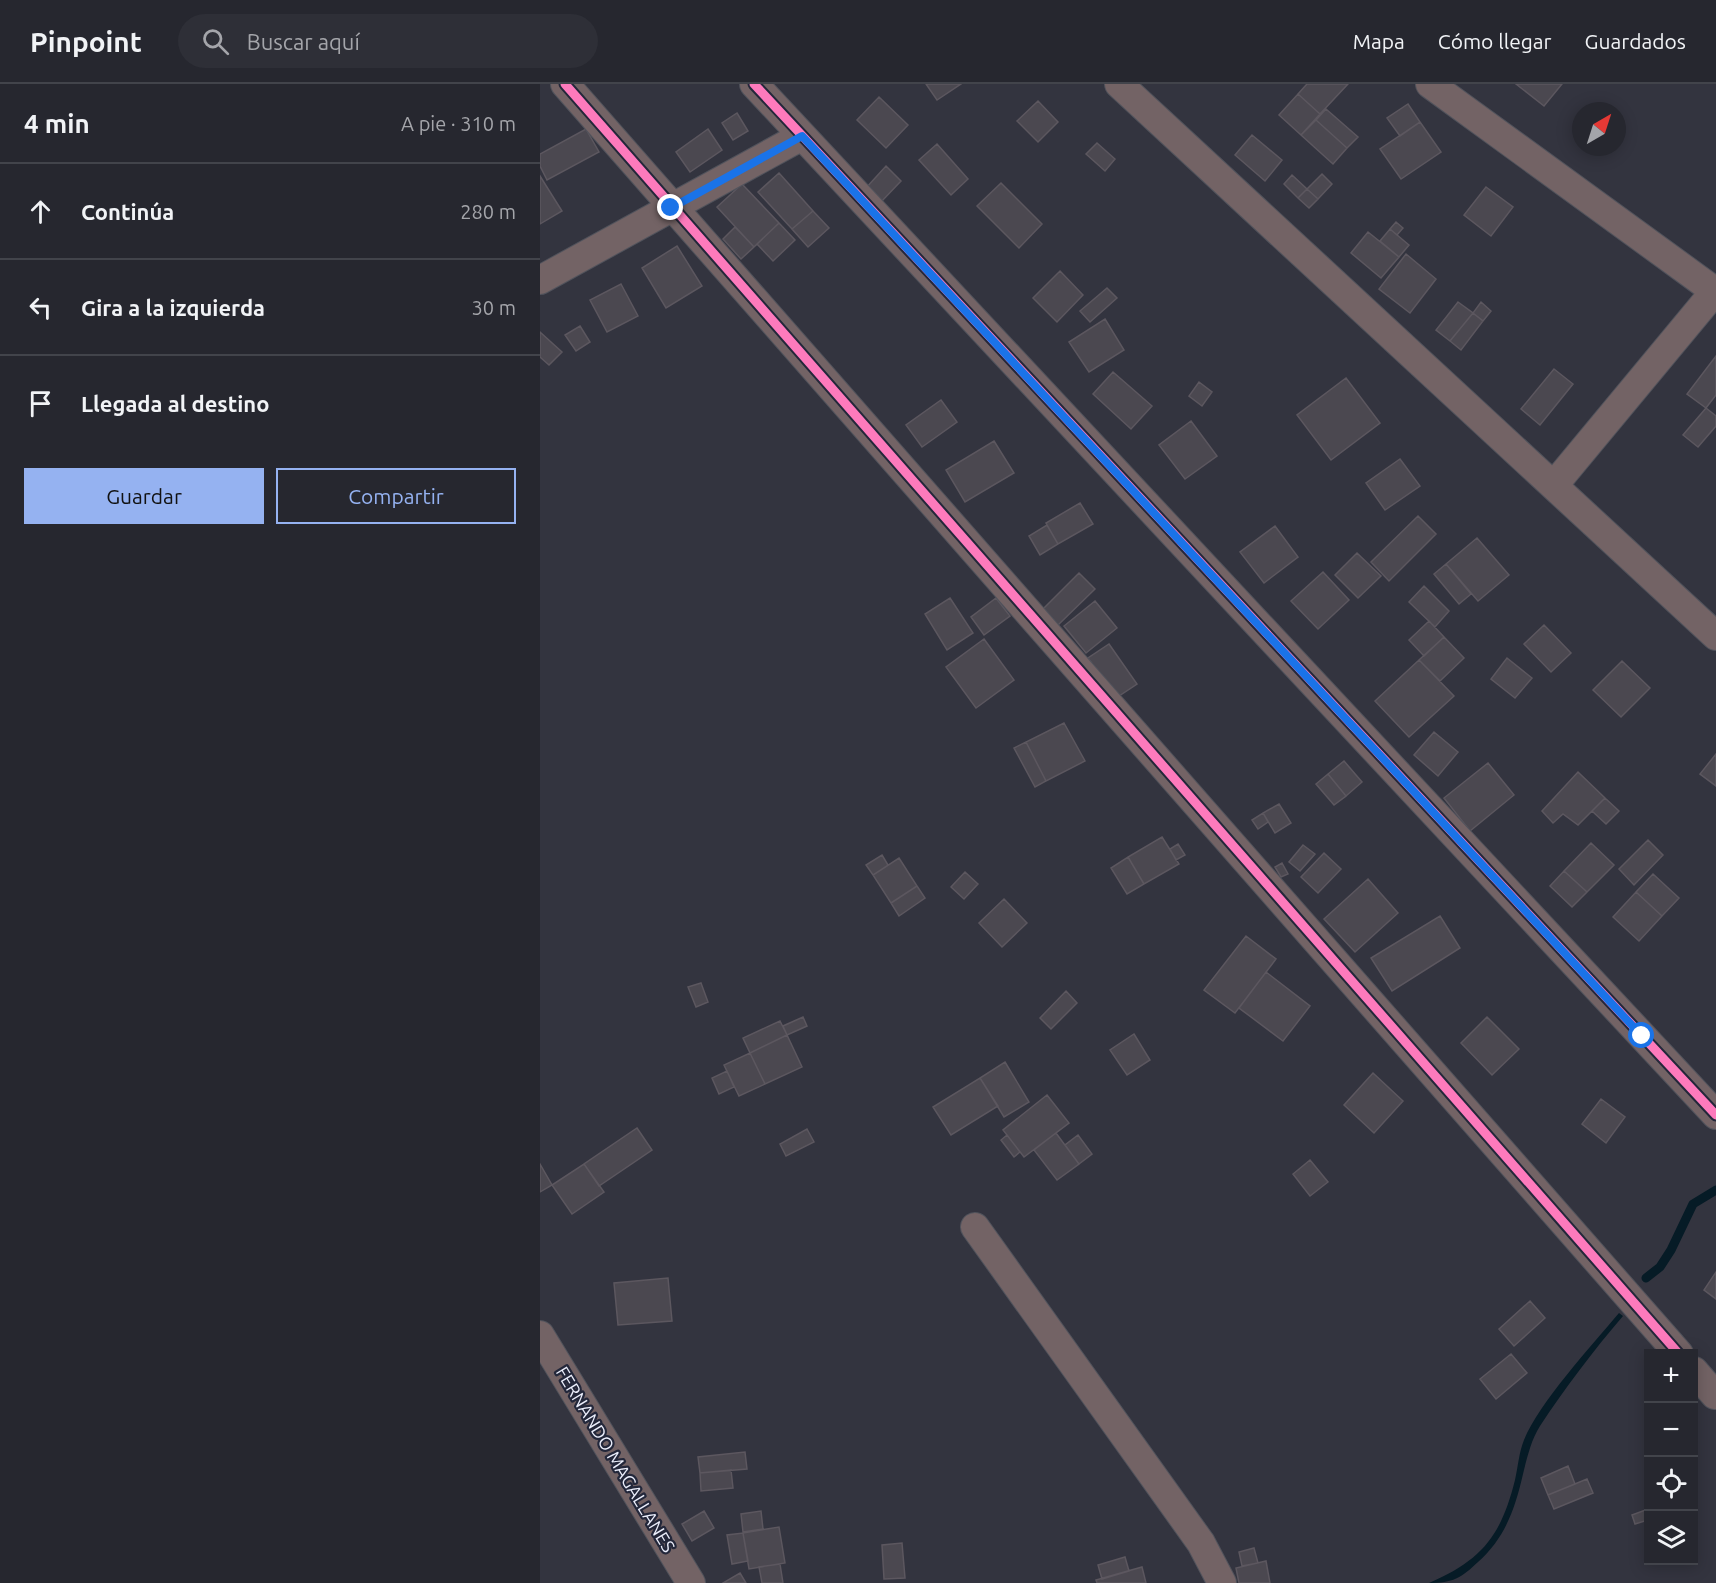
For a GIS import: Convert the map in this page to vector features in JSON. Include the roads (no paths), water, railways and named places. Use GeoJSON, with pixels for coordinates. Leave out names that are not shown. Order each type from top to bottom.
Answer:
{"type":"FeatureCollection","features":[{"type":"Feature","properties":{"kind":"street"},"geometry":{"type":"LineString","coordinates":[[565,84],[671,208],[1674,1349]]}},
{"type":"Feature","properties":{"kind":"street"},"geometry":{"type":"LineString","coordinates":[[754,84],[1716,1114]]}},
{"type":"Feature","properties":{"kind":"street"},"geometry":{"type":"LineString","coordinates":[[1119,84],[1716,636]]}},
{"type":"Feature","properties":{"kind":"street"},"geometry":{"type":"LineString","coordinates":[[1430,84],[1716,292],[1554,485]]}},
{"type":"Feature","properties":{"kind":"street"},"geometry":{"type":"LineString","coordinates":[[540,280],[802,136]]}},
{"type":"Feature","properties":{"kind":"street"},"geometry":{"type":"LineString","coordinates":[[975,1227],[1201,1543],[1222,1583]]}},
{"type":"Feature","properties":{"kind":"street","name":"FERNANDO MAGALLANES"},"geometry":{"type":"LineString","coordinates":[[542,1340],[691,1583]]}},
{"type":"Feature","properties":{"kind":"street"},"geometry":{"type":"LineString","coordinates":[[1698,1376],[1715,1395]]}},
{"type":"Feature","properties":{"kind":"water"},"geometry":{"type":"Polygon","coordinates":[[[1619,1313],[1623,1316],[1559,1398],[1537,1431],[1508,1522],[1495,1543],[1461,1576],[1451,1581],[1429,1583],[1463,1565],[1487,1544],[1496,1531],[1509,1500],[1522,1445],[1531,1425],[1567,1375],[1619,1313]]]}},
{"type":"Feature","properties":{"kind":"waterway"},"geometry":{"type":"LineString","coordinates":[[1646,1278],[1660,1267],[1671,1250],[1693,1204],[1716,1190]]}}]}
